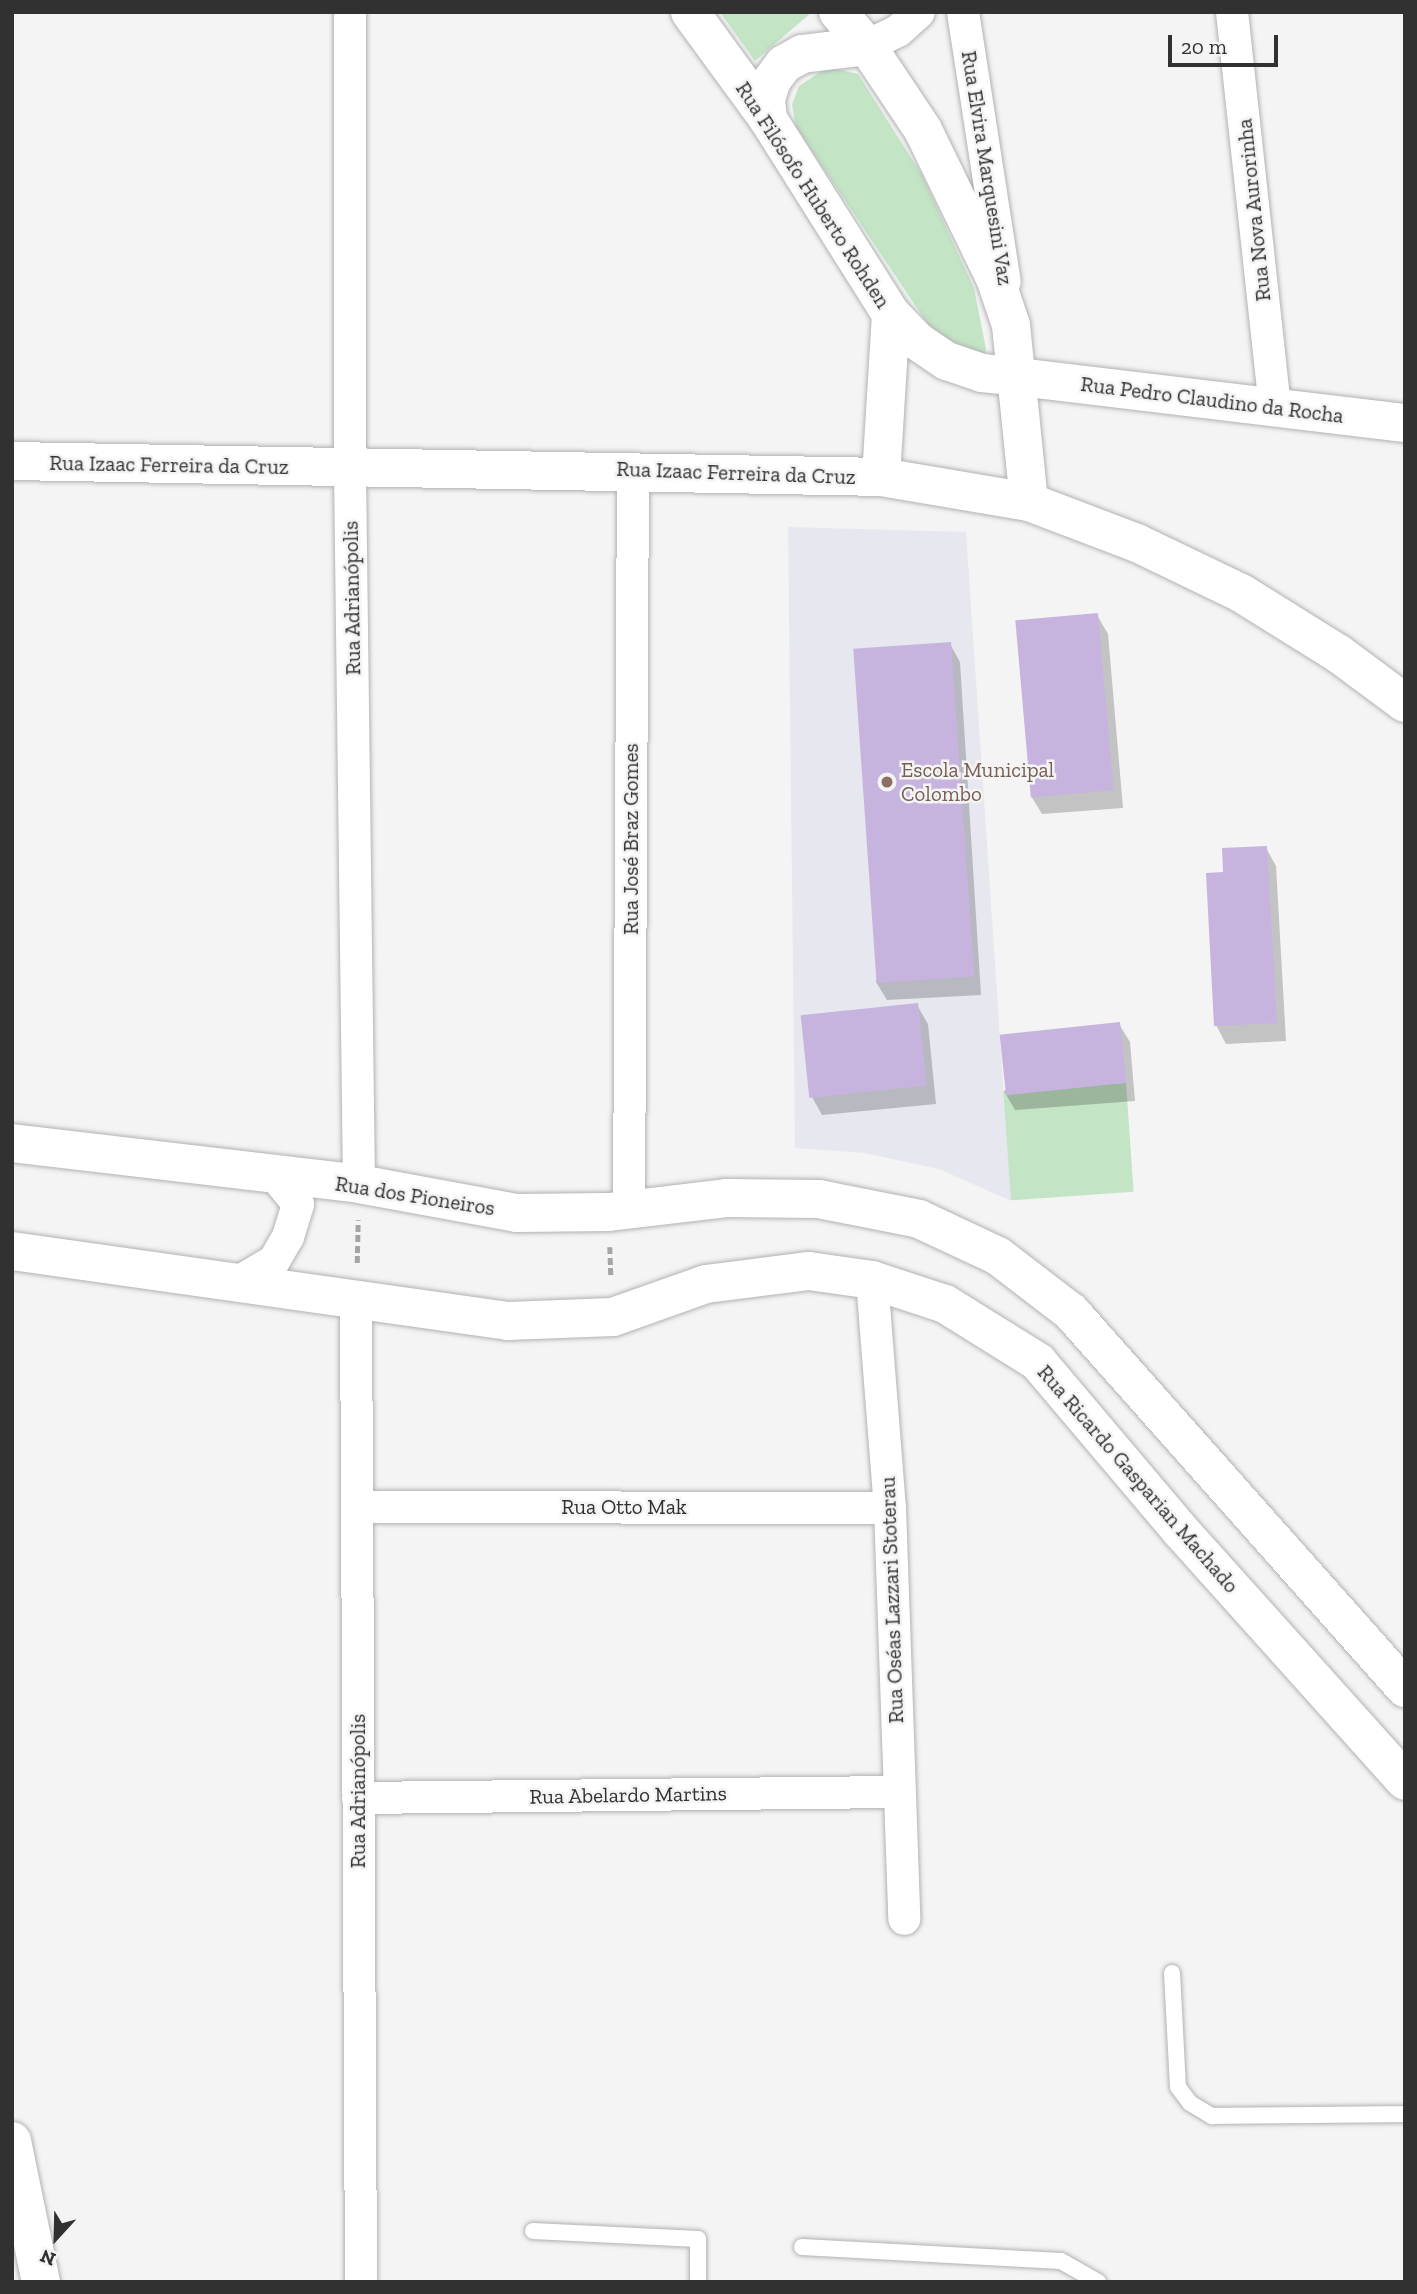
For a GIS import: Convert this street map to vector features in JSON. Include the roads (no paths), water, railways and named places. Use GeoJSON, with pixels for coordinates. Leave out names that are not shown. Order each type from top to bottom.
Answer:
{"type":"FeatureCollection","features":[{"type":"Feature","properties":{"kind":"street","name":"Rua Adrianópolis"},"geometry":{"type":"LineString","coordinates":[[350,12],[350,470],[359,1184]]}},
{"type":"Feature","properties":{"kind":"street","name":"Rua Filósofo Huberto Rohden"},"geometry":{"type":"LineString","coordinates":[[690,12],[768,119],[891,314],[881,477]]}},
{"type":"Feature","properties":{"kind":"street"},"geometry":{"type":"LineString","coordinates":[[838,12],[867,46],[944,167],[985,255],[1011,325],[1019,377],[1029,502]]}},
{"type":"Feature","properties":{"kind":"street"},"geometry":{"type":"LineString","coordinates":[[768,119],[766,99],[772,80],[784,64],[802,54],[867,46],[898,31],[919,12]]}},
{"type":"Feature","properties":{"kind":"street","name":"Rua Elvira Marquesini Vaz"},"geometry":{"type":"LineString","coordinates":[[963,12],[1011,325]]}},
{"type":"Feature","properties":{"kind":"street","name":"Rua Nova Aurorinha"},"geometry":{"type":"LineString","coordinates":[[1232,12],[1276,408]]}},
{"type":"Feature","properties":{"kind":"street","name":"Rua Pedro Claudino da Rocha"},"geometry":{"type":"LineString","coordinates":[[891,314],[917,341],[947,361],[982,373],[1405,423]]}},
{"type":"Feature","properties":{"kind":"street","name":"Rua Izaac Ferreira da Cruz"},"geometry":{"type":"LineString","coordinates":[[12,461],[350,470],[633,470],[881,477],[1029,502],[1137,542],[1241,593],[1339,654],[1405,703]]}},
{"type":"Feature","properties":{"kind":"street","name":"Rua José Braz Gomes"},"geometry":{"type":"LineString","coordinates":[[619,1210],[633,470]]}},
{"type":"Feature","properties":{"kind":"street","name":"Rua dos Pioneiros"},"geometry":{"type":"LineString","coordinates":[[12,1143],[359,1184],[517,1213],[619,1210],[726,1198],[819,1199],[930,1224],[998,1256],[1071,1312],[1405,1688]]}},
{"type":"Feature","properties":{"kind":"street"},"geometry":{"type":"LineString","coordinates":[[235,1284],[274,1261],[288,1237],[298,1204],[274,1174]]}},
{"type":"Feature","properties":{"kind":"street"},"geometry":{"type":"LineString","coordinates":[[12,1251],[356,1299]]}},
{"type":"Feature","properties":{"kind":"street","name":"Rua Ricardo Gasparian Machado"},"geometry":{"type":"LineString","coordinates":[[356,1299],[508,1321],[612,1317],[706,1284],[809,1271],[872,1280],[945,1304],[1038,1362],[1180,1530],[1405,1781]]}},
{"type":"Feature","properties":{"kind":"street","name":"Rua Oséas Lazzari Stoterau"},"geometry":{"type":"LineString","coordinates":[[872,1280],[890,1508],[904,1919]]}},
{"type":"Feature","properties":{"kind":"street","name":"Rua Adrianópolis"},"geometry":{"type":"LineString","coordinates":[[356,1299],[361,2282]]}},
{"type":"Feature","properties":{"kind":"street","name":"Rua Otto Mak"},"geometry":{"type":"LineString","coordinates":[[357,1507],[890,1508]]}},
{"type":"Feature","properties":{"kind":"street","name":"Rua Abelardo Martins"},"geometry":{"type":"LineString","coordinates":[[358,1798],[898,1792]]}},
{"type":"Feature","properties":{"kind":"street"},"geometry":{"type":"LineString","coordinates":[[12,2141],[41,2282]]}},
{"type":"Feature","properties":{"kind":"lane"},"geometry":{"type":"LineString","coordinates":[[1172,1973],[1178,2087],[1190,2103],[1212,2116],[1405,2114]]}},
{"type":"Feature","properties":{"kind":"lane"},"geometry":{"type":"LineString","coordinates":[[533,2231],[698,2239],[698,2282]]}},
{"type":"Feature","properties":{"kind":"lane"},"geometry":{"type":"LineString","coordinates":[[802,2247],[1061,2261],[1098,2282]]}},
{"type":"Feature","properties":{"kind":"place","name":"Escola Municipal Colombo"},"geometry":{"type":"Point","coordinates":[887,782]}}]}
